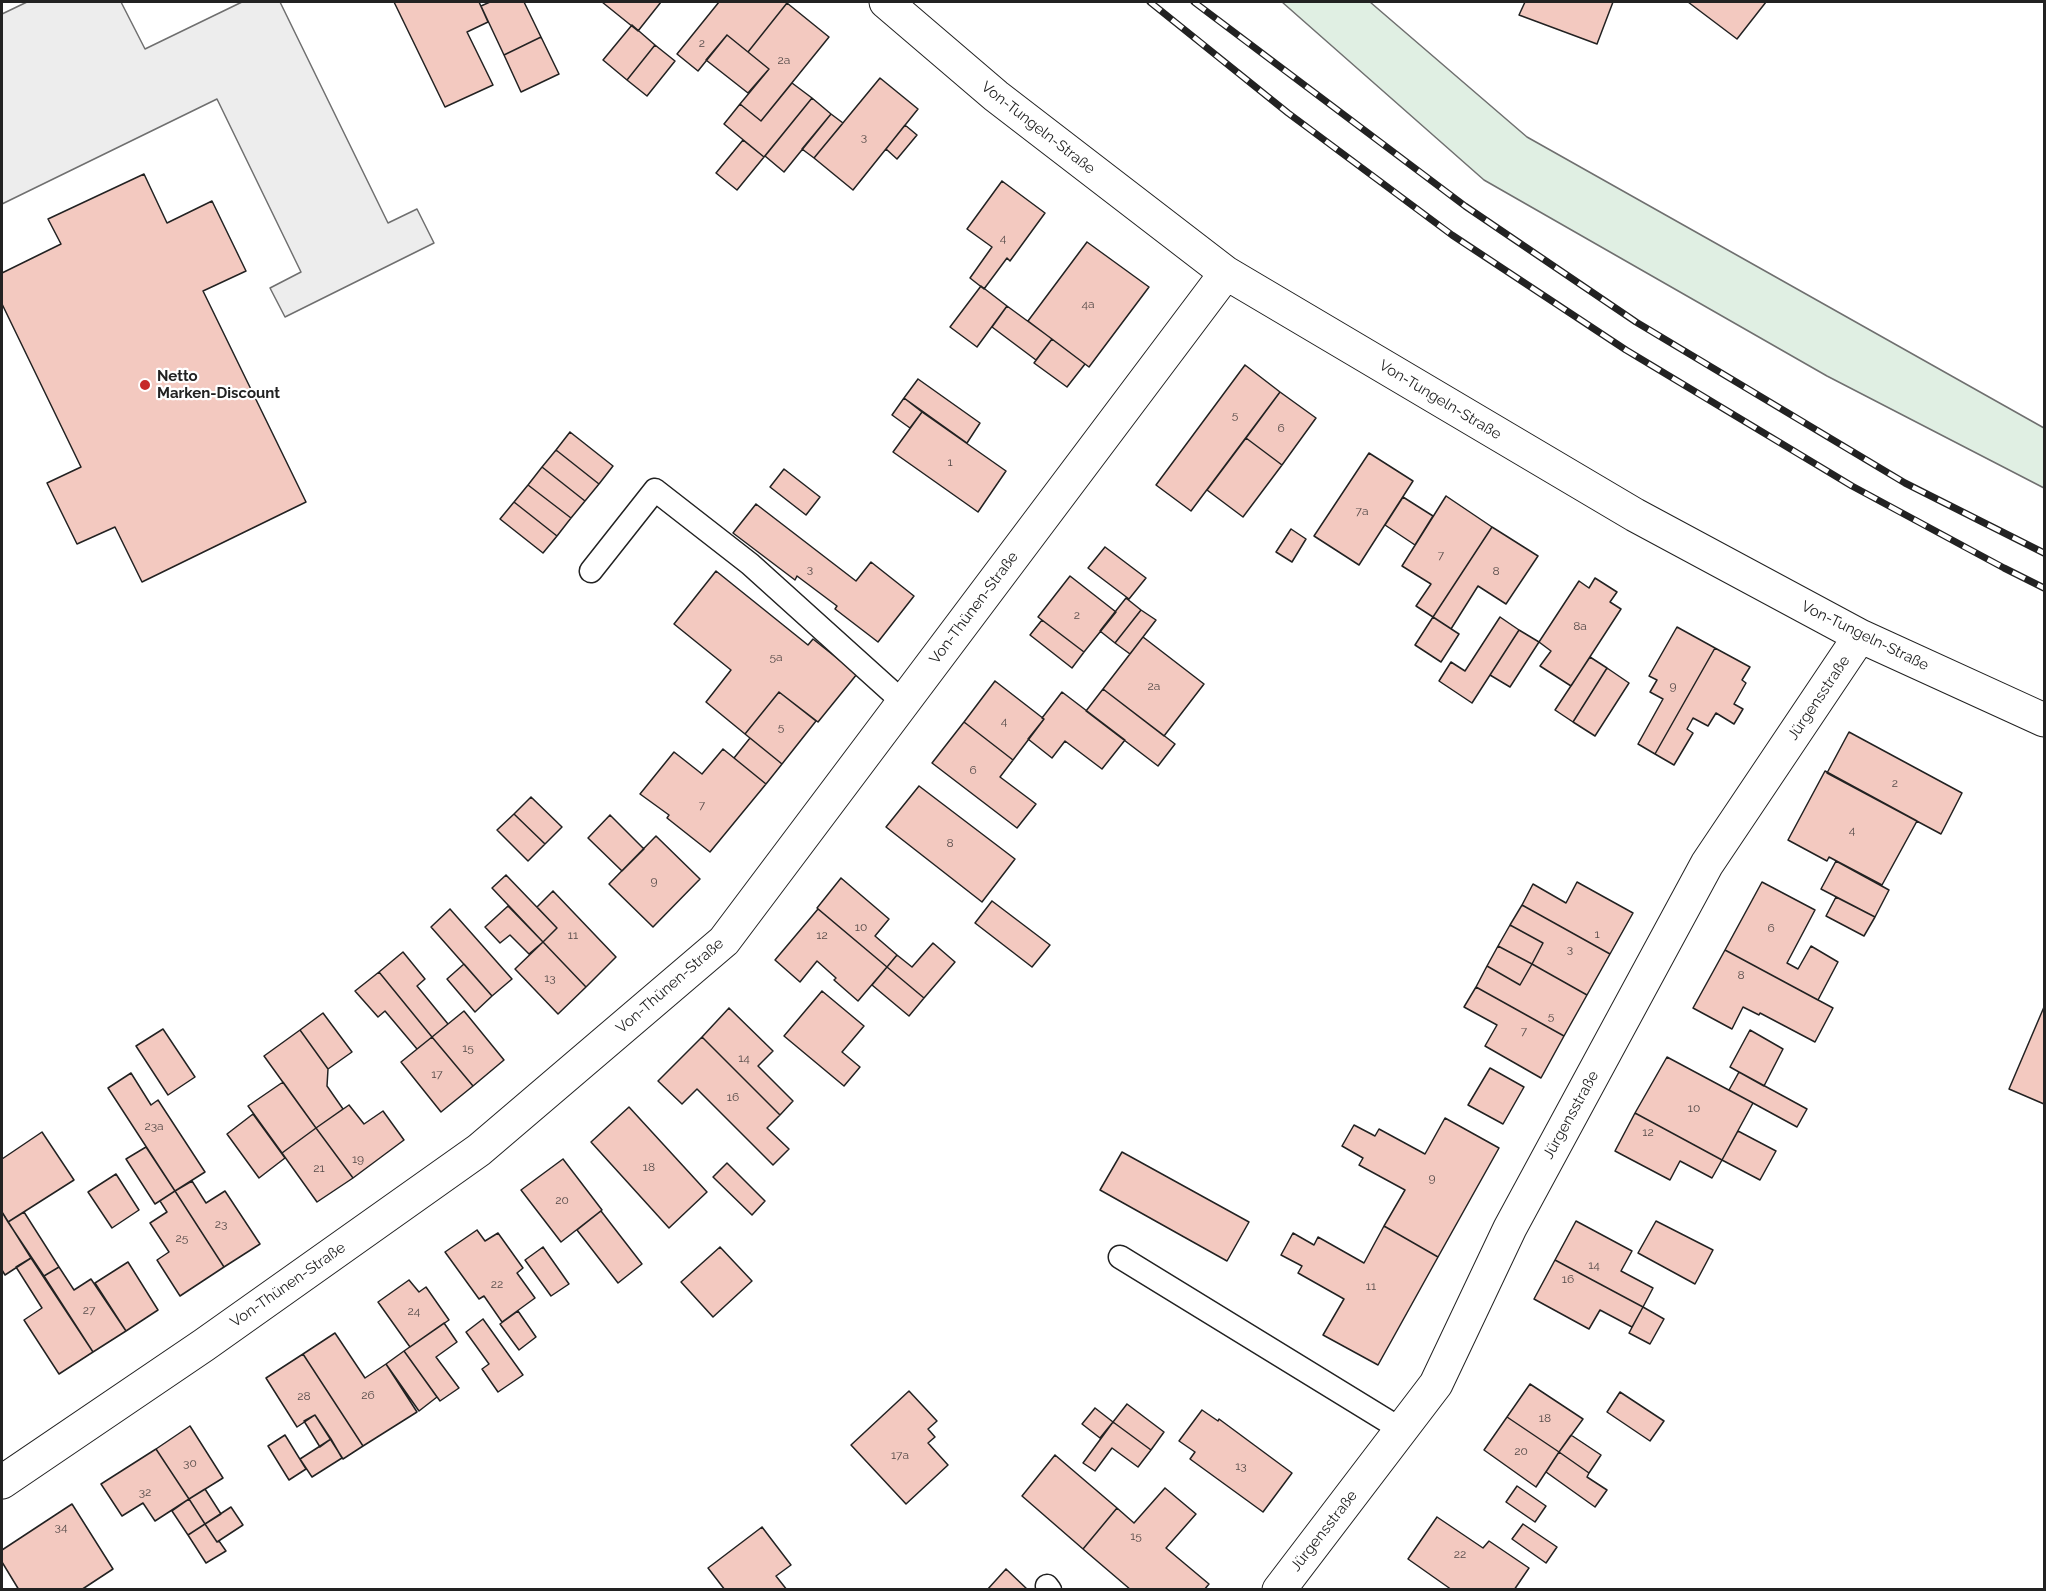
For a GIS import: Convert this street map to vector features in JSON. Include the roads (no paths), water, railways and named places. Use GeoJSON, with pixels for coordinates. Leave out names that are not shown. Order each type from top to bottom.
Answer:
{"type":"FeatureCollection","features":[{"type":"Feature","properties":{"kind":"street","name":"Von-Tungeln-Straße"},"geometry":{"type":"LineString","coordinates":[[886,2],[996,96],[1226,273],[1635,515],[1860,636],[2044,720]]}},
{"type":"Feature","properties":{"kind":"street","name":"Von-Thünen-Straße"},"geometry":{"type":"LineString","coordinates":[[2,1482],[204,1344],[479,1150],[724,941],[1226,273]]}},
{"type":"Feature","properties":{"kind":"street","name":"Jürgensstraße"},"geometry":{"type":"LineString","coordinates":[[1279,1590],[1436,1384],[1510,1228],[1707,864],[1860,636]]}},
{"type":"Feature","properties":{"kind":"lane"},"geometry":{"type":"LineString","coordinates":[[591,571],[655,490],[750,564],[903,702]]}},
{"type":"Feature","properties":{"kind":"lane"},"geometry":{"type":"LineString","coordinates":[[1120,1257],[1402,1430]]}},
{"type":"Feature","properties":{"kind":"railway"},"geometry":{"type":"LineString","coordinates":[[1150,2],[1288,113],[1452,235],[1626,350],[1852,486],[2044,588]]}},
{"type":"Feature","properties":{"kind":"railway"},"geometry":{"type":"LineString","coordinates":[[1194,2],[1465,206],[1636,322],[1905,483],[2044,553]]}},
{"type":"Feature","properties":{"kind":"place","name":"Netto Marken-Discount"},"geometry":{"type":"Point","coordinates":[145,385]}}]}
